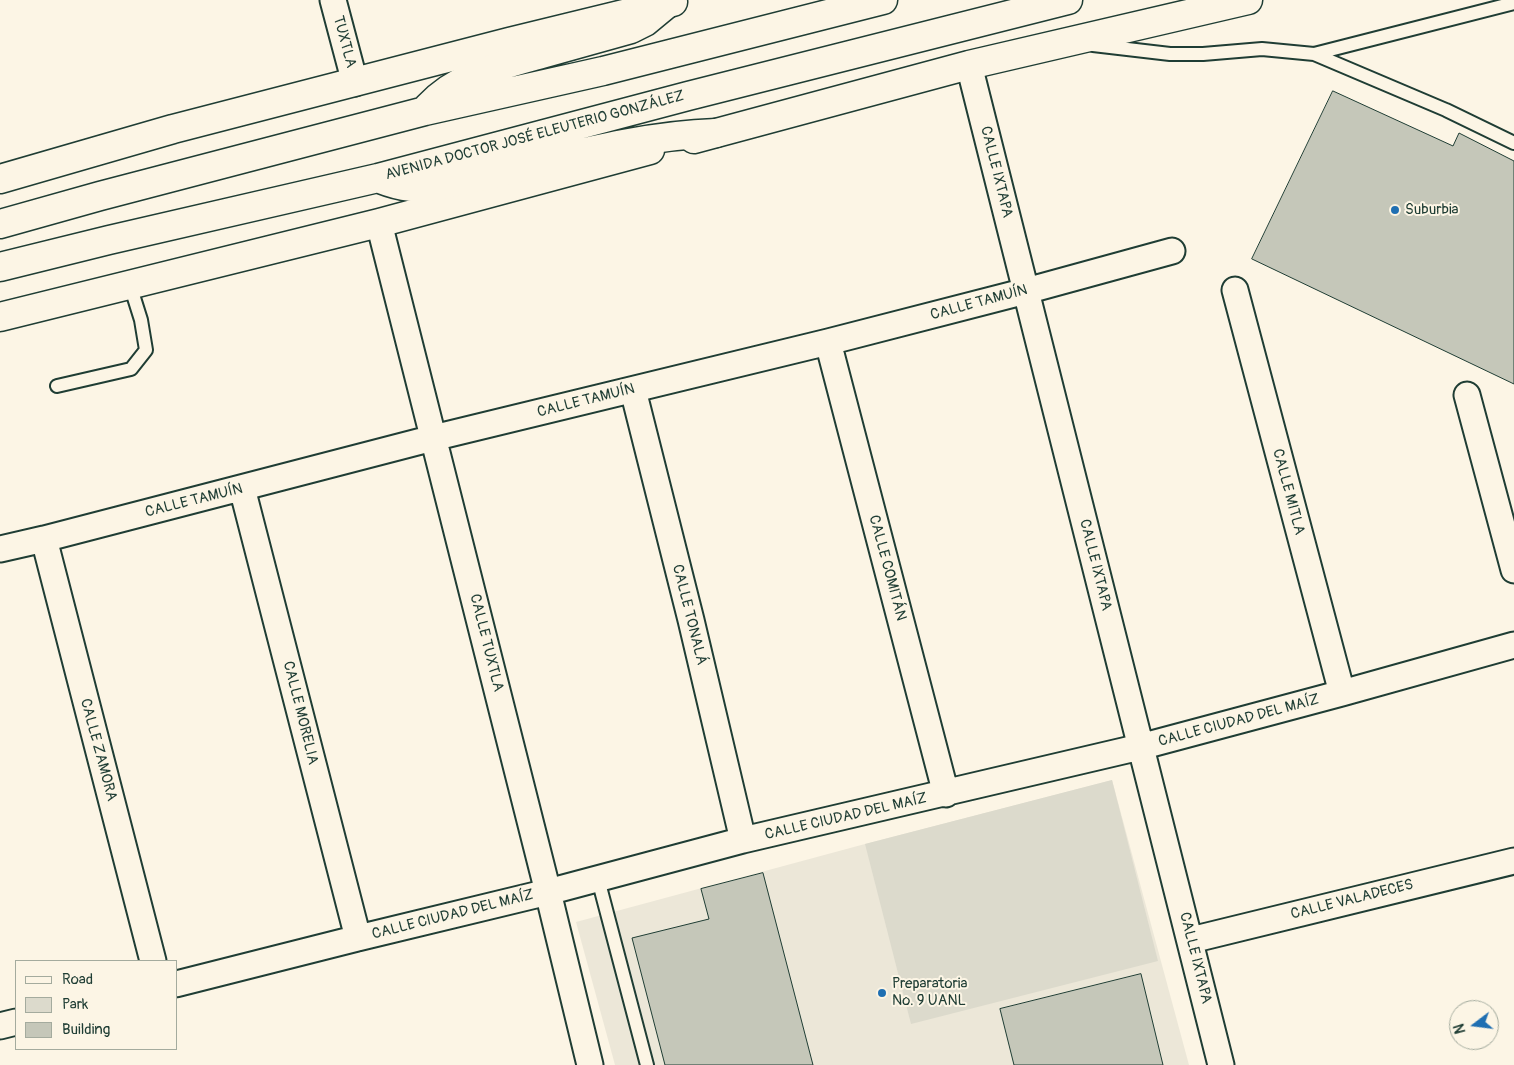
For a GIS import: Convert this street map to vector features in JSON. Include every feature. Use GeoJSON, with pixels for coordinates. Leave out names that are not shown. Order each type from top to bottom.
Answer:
{"type":"FeatureCollection","features":[{"type":"Feature","properties":{"kind":"main road"},"geometry":{"type":"LineString","coordinates":[[0,224],[425,111],[603,71],[883,0]]}},
{"type":"Feature","properties":{"kind":"main road","name":"AVENIDA DOCTOR JOSÉ ELEUTERIO GONZÁLEZ"},"geometry":{"type":"LineString","coordinates":[[0,267],[378,178],[688,96],[1068,0]]}},
{"type":"Feature","properties":{"kind":"main road"},"geometry":{"type":"LineString","coordinates":[[0,317],[379,223],[970,65],[1248,0]]}},
{"type":"Feature","properties":{"kind":"main road"},"geometry":{"type":"LineString","coordinates":[[0,180],[173,129],[671,1]]}},
{"type":"Feature","properties":{"kind":"main road"},"geometry":{"type":"LineString","coordinates":[[425,111],[436,99],[466,78],[516,61],[631,29],[645,22],[671,1]]}},
{"type":"Feature","properties":{"kind":"main road"},"geometry":{"type":"LineString","coordinates":[[378,178],[404,187],[420,188],[467,180],[639,141],[685,134],[716,133]]}},
{"type":"Feature","properties":{"kind":"street","name":"TUXTLA"},"geometry":{"type":"LineString","coordinates":[[333,0],[355,83]]}},
{"type":"Feature","properties":{"kind":"street","name":"CALLE IXTAPA"},"geometry":{"type":"LineString","coordinates":[[970,65],[1221,1065]]}},
{"type":"Feature","properties":{"kind":"street","name":"CALLE TUXTLA"},"geometry":{"type":"LineString","coordinates":[[379,223],[590,1065]]}},
{"type":"Feature","properties":{"kind":"street","name":"CALLE TAMUÍN"},"geometry":{"type":"LineString","coordinates":[[0,549],[433,438],[828,342],[1172,251]]}},
{"type":"Feature","properties":{"kind":"street","name":"CALLE MITLA"},"geometry":{"type":"LineString","coordinates":[[1235,290],[1342,693]]}},
{"type":"Feature","properties":{"kind":"street","name":"CALLE COMITÁN"},"geometry":{"type":"LineString","coordinates":[[828,342],[946,794]]}},
{"type":"Feature","properties":{"kind":"street","name":"CALLE TONALÁ"},"geometry":{"type":"LineString","coordinates":[[633,390],[691,620],[743,840]]}},
{"type":"Feature","properties":{"kind":"street"},"geometry":{"type":"LineString","coordinates":[[1467,395],[1514,570]]}},
{"type":"Feature","properties":{"kind":"street","name":"CALLE MORELIA"},"geometry":{"type":"LineString","coordinates":[[242,488],[358,938]]}},
{"type":"Feature","properties":{"kind":"street","name":"CALLE ZAMORA"},"geometry":{"type":"LineString","coordinates":[[44,539],[153,960]]}},
{"type":"Feature","properties":{"kind":"street","name":"CALLE CIUDAD DEL MAÍZ"},"geometry":{"type":"LineString","coordinates":[[178,983],[548,892],[743,840],[946,794],[1140,747],[1514,645]]}},
{"type":"Feature","properties":{"kind":"street","name":"CALLE VALADECES"},"geometry":{"type":"LineString","coordinates":[[1191,940],[1514,861]]}},
{"type":"Feature","properties":{"kind":"street"},"geometry":{"type":"LineString","coordinates":[[0,1026],[15,1022]]}},
{"type":"Feature","properties":{"kind":"lane"},"geometry":{"type":"LineString","coordinates":[[1495,8],[1505,0]]}},
{"type":"Feature","properties":{"kind":"lane"},"geometry":{"type":"LineString","coordinates":[[1314,54],[1514,3]]}},
{"type":"Feature","properties":{"kind":"lane"},"geometry":{"type":"LineString","coordinates":[[1071,42],[1170,54],[1202,54],[1262,49],[1314,54],[1446,110],[1514,143]]}},
{"type":"Feature","properties":{"kind":"lane"},"geometry":{"type":"LineString","coordinates":[[57,386],[131,368],[146,350],[141,320],[130,285]]}},
{"type":"Feature","properties":{"kind":"lane"},"geometry":{"type":"LineString","coordinates":[[598,879],[647,1065]]}},
{"type":"Feature","properties":{"kind":"shaded area","name":"Preparatoria No. 9 UANL"},"geometry":{"type":"Polygon","coordinates":[[[1112,780],[1189,1065],[615,1065],[576,922],[1112,780]]]}},
{"type":"Feature","properties":{"kind":"green space"},"geometry":{"type":"Polygon","coordinates":[[[1112,780],[1158,961],[911,1024],[865,844],[1112,780]]]}},
{"type":"Feature","properties":{"kind":"building","name":"Suburbia"},"geometry":{"type":"Polygon","coordinates":[[[1333,91],[1453,146],[1459,133],[1514,161],[1514,384],[1252,259],[1333,91]]]}},
{"type":"Feature","properties":{"kind":"building"},"geometry":{"type":"Polygon","coordinates":[[[763,873],[813,1065],[665,1065],[632,938],[709,919],[701,889],[763,873]]]}},
{"type":"Feature","properties":{"kind":"building"},"geometry":{"type":"Polygon","coordinates":[[[1141,974],[1163,1065],[1014,1065],[1000,1009],[1141,974]]]}},
{"type":"Feature","properties":{"kind":"place","name":"Suburbia"},"geometry":{"type":"Point","coordinates":[1395,210]}},
{"type":"Feature","properties":{"kind":"place","name":"Preparatoria No. 9 UANL"},"geometry":{"type":"Point","coordinates":[882,993]}}]}
